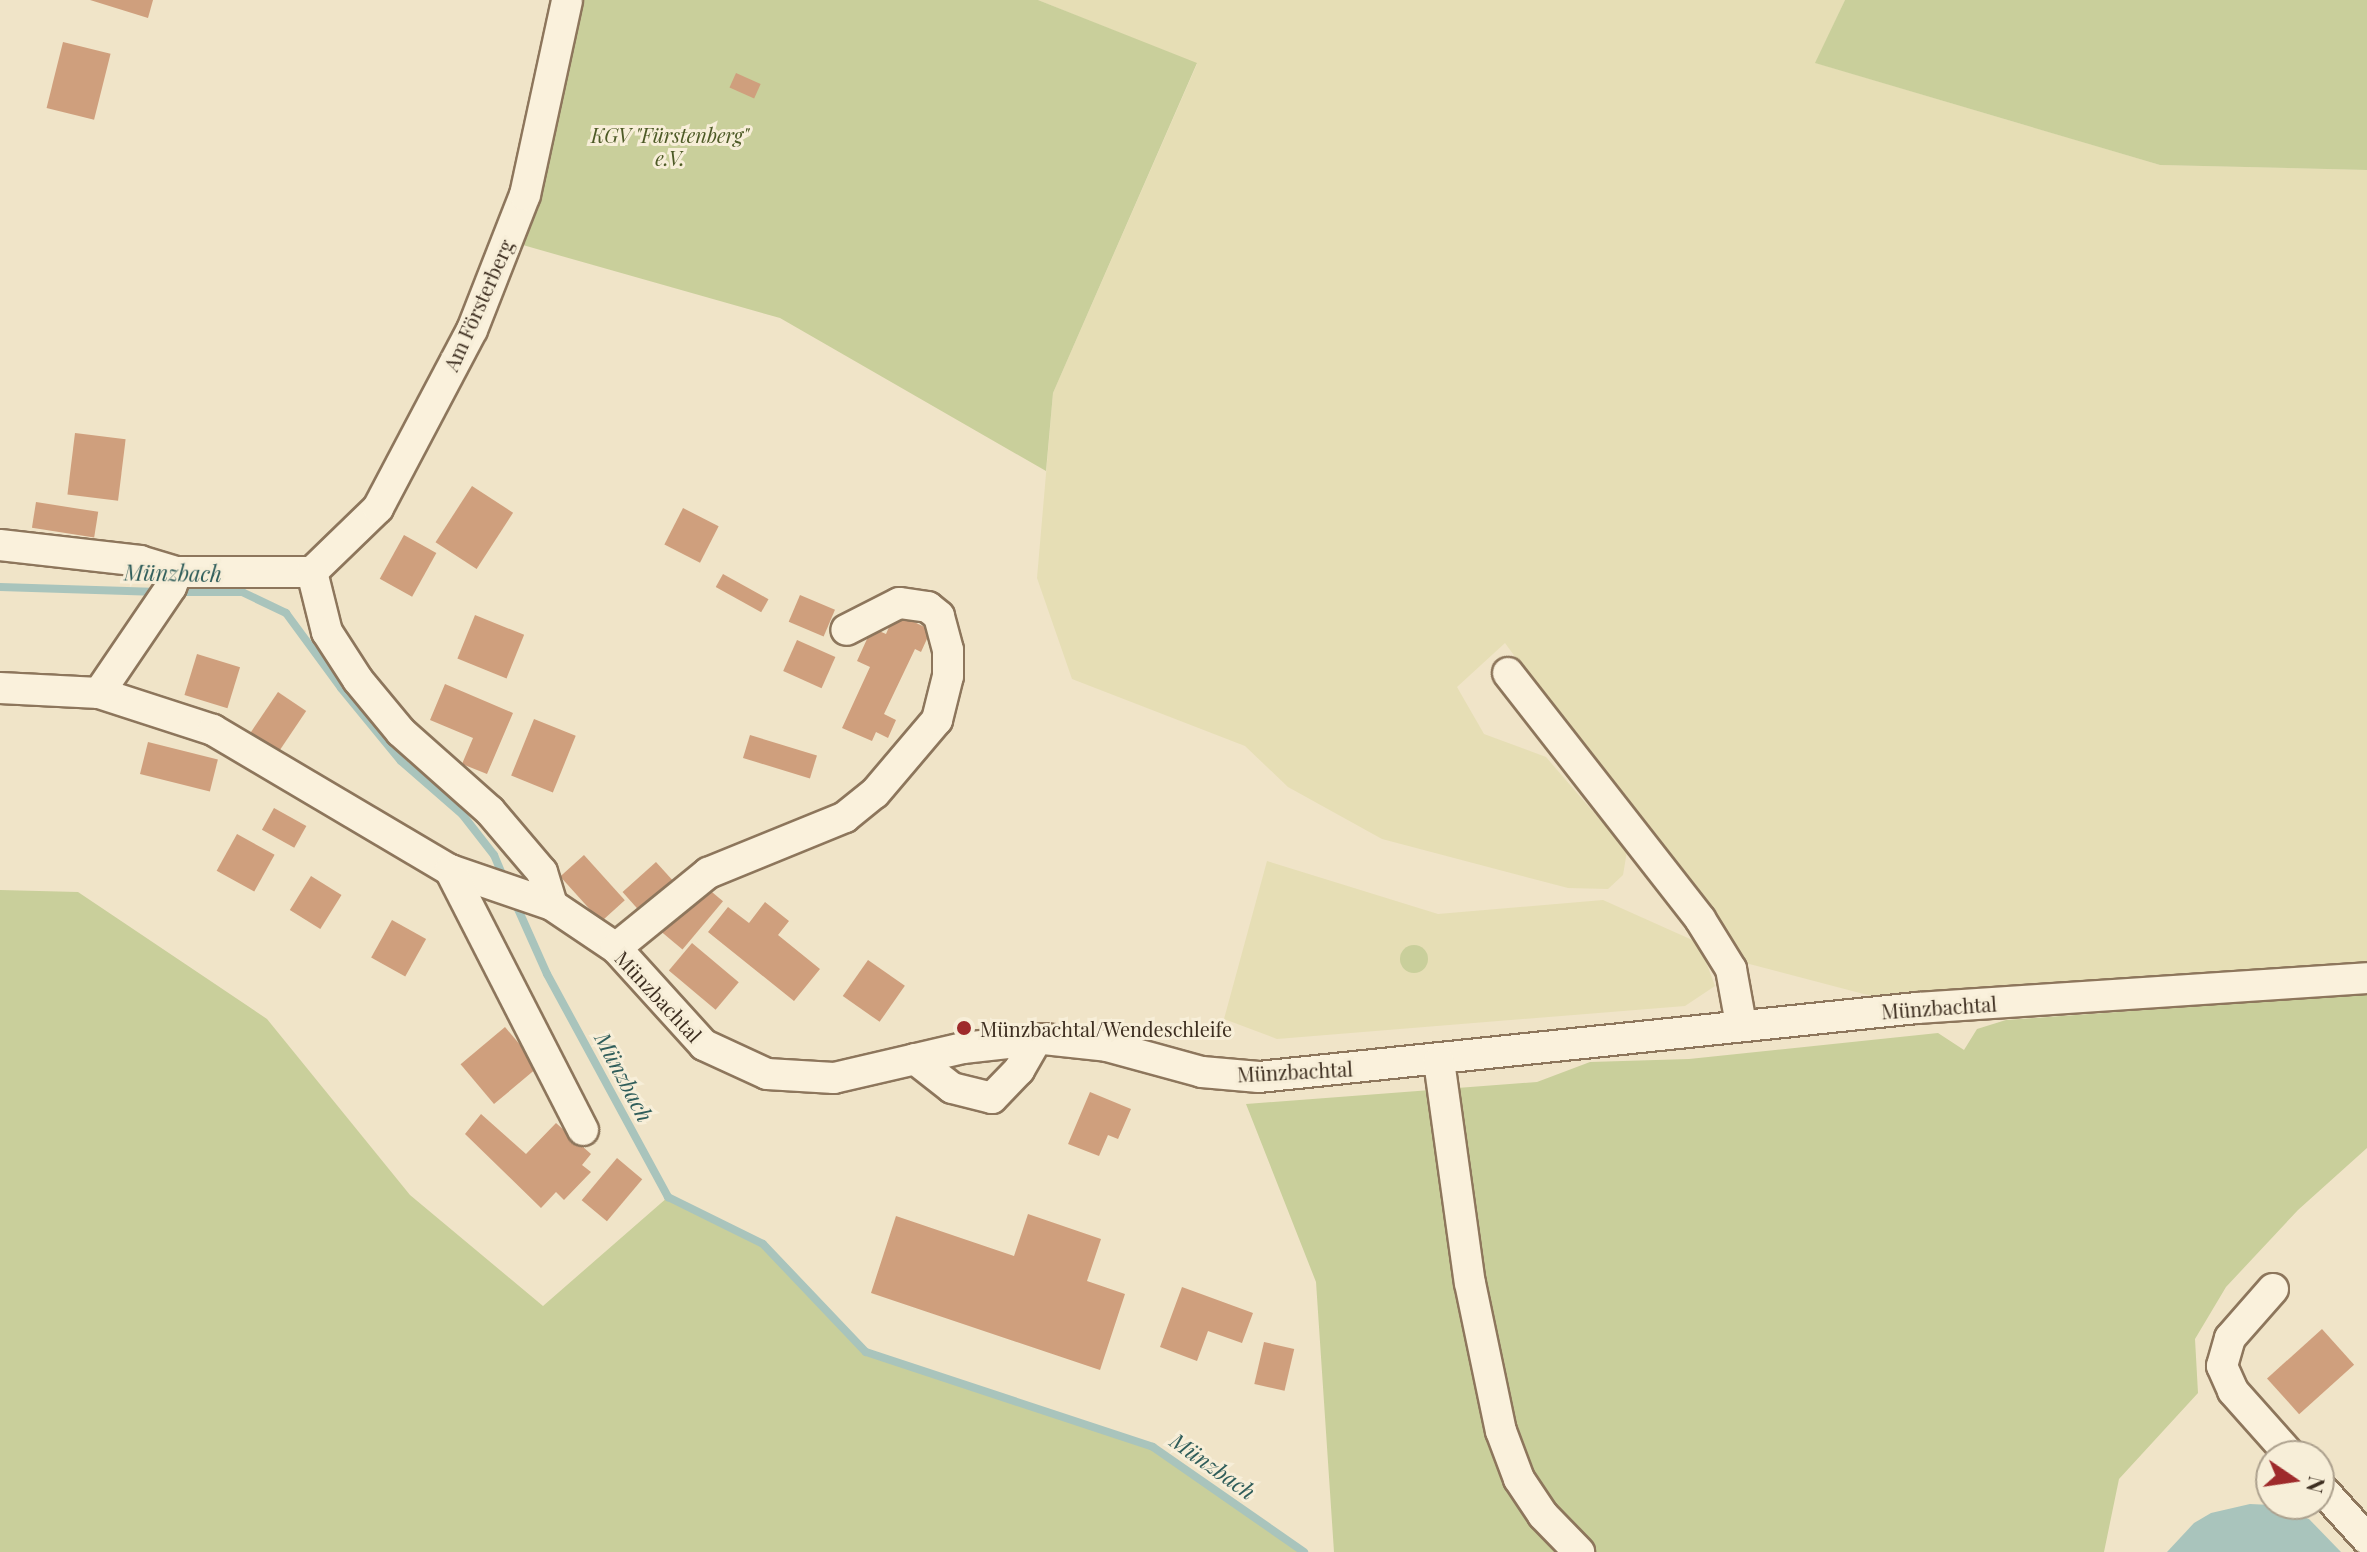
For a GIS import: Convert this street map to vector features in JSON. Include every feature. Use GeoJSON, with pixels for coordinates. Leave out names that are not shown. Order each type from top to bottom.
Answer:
{"type":"FeatureCollection","features":[{"type":"Feature","properties":{"kind":"street","name":"Am Försterberg"},"geometry":{"type":"LineString","coordinates":[[312,572],[378,508],[472,330],[525,195],[567,0]]}},
{"type":"Feature","properties":{"kind":"street"},"geometry":{"type":"LineString","coordinates":[[0,545],[140,561],[174,579],[312,572],[327,632],[358,680],[401,732],[490,811],[542,872],[543,901]]}},
{"type":"Feature","properties":{"kind":"street"},"geometry":{"type":"LineString","coordinates":[[99,693],[174,579]]}},
{"type":"Feature","properties":{"kind":"street"},"geometry":{"type":"LineString","coordinates":[[616,948],[708,873],[845,817],[875,793],[937,720],[948,676],[945,629],[939,616],[928,607],[899,603],[846,630]]}},
{"type":"Feature","properties":{"kind":"street"},"geometry":{"type":"LineString","coordinates":[[1508,673],[1700,919],[1731,969],[1741,1024]]}},
{"type":"Feature","properties":{"kind":"street","name":"Münzbachtal"},"geometry":{"type":"LineString","coordinates":[[0,688],[99,693],[213,730],[450,870],[543,901],[616,948],[704,1045],[767,1074],[834,1078],[989,1043],[1036,1040],[1107,1046],[1202,1072],[1259,1077],[1439,1061],[1741,1024],[1917,1008],[2367,978]]}},
{"type":"Feature","properties":{"kind":"street"},"geometry":{"type":"LineString","coordinates":[[450,870],[583,1130]]}},
{"type":"Feature","properties":{"kind":"street"},"geometry":{"type":"LineString","coordinates":[[915,1059],[952,1088],[992,1098],[1019,1070],[1036,1040]]}},
{"type":"Feature","properties":{"kind":"street"},"geometry":{"type":"LineString","coordinates":[[1439,1061],[1470,1283],[1501,1431],[1519,1479],[1543,1515],[1579,1552]]}},
{"type":"Feature","properties":{"kind":"street"},"geometry":{"type":"LineString","coordinates":[[2273,1289],[2230,1338],[2222,1366],[2233,1391],[2277,1440]]}},
{"type":"Feature","properties":{"kind":"street"},"geometry":{"type":"LineString","coordinates":[[2335,1504],[2367,1539]]}},
{"type":"Feature","properties":{"kind":"shaded area"},"geometry":{"type":"Polygon","coordinates":[[[1038,0],[1845,0],[1816,63],[2160,165],[2367,170],[2367,978],[1917,1008],[1738,961],[1505,643],[1457,687],[1484,734],[1546,757],[1627,851],[1623,875],[1608,889],[1568,888],[1382,839],[1288,787],[1245,746],[1072,679],[1037,578],[1053,393],[1197,64],[1038,0]]]}},
{"type":"Feature","properties":{"kind":"shaded area"},"geometry":{"type":"Polygon","coordinates":[[[1267,861],[1438,914],[1603,900],[1699,943],[1715,986],[1685,1006],[1277,1039],[1224,1019],[1267,861]]]}},
{"type":"Feature","properties":{"kind":"green space","name":"KGV \"Fürstenberg\" e.V."},"geometry":{"type":"Polygon","coordinates":[[[567,0],[1038,0],[1197,63],[1053,393],[1046,471],[780,318],[505,240],[567,0]]]}},
{"type":"Feature","properties":{"kind":"green space"},"geometry":{"type":"Polygon","coordinates":[[[1845,0],[2367,0],[2367,170],[2160,165],[1815,63],[1845,0]]]}},
{"type":"Feature","properties":{"kind":"green space"},"geometry":{"type":"Polygon","coordinates":[[[0,890],[78,892],[267,1019],[410,1195],[543,1306],[668,1197],[763,1244],[866,1352],[1153,1447],[1304,1552],[0,1552],[0,890]]]}},
{"type":"Feature","properties":{"kind":"green space"},"geometry":{"type":"Polygon","coordinates":[[[1414,945],[1424,949],[1428,959],[1424,969],[1414,973],[1404,969],[1400,959],[1404,949],[1414,945]]]}},
{"type":"Feature","properties":{"kind":"green space"},"geometry":{"type":"Polygon","coordinates":[[[2367,994],[2367,1148],[2298,1210],[2226,1287],[2195,1339],[2198,1393],[2119,1479],[2104,1552],[1334,1552],[1316,1282],[1246,1104],[1537,1082],[1590,1062],[1689,1059],[1938,1033],[1964,1050],[1977,1029],[2006,1020],[2367,994]]]}},
{"type":"Feature","properties":{"kind":"water"},"geometry":{"type":"Polygon","coordinates":[[[2255,1504],[2255,1520],[2310,1520],[2341,1552],[2167,1552],[2194,1523],[2211,1513],[2255,1504]]]}},
{"type":"Feature","properties":{"kind":"building"},"geometry":{"type":"Polygon","coordinates":[[[90,0],[153,0],[148,18],[90,0]]]}},
{"type":"Feature","properties":{"kind":"building"},"geometry":{"type":"Polygon","coordinates":[[[63,42],[111,54],[94,120],[47,108],[63,42]]]}},
{"type":"Feature","properties":{"kind":"building"},"geometry":{"type":"Polygon","coordinates":[[[736,73],[761,84],[754,99],[729,88],[736,73]]]}},
{"type":"Feature","properties":{"kind":"building"},"geometry":{"type":"Polygon","coordinates":[[[75,433],[126,439],[118,501],[67,495],[75,433]]]}},
{"type":"Feature","properties":{"kind":"building"},"geometry":{"type":"Polygon","coordinates":[[[472,486],[513,513],[477,569],[436,542],[472,486]]]}},
{"type":"Feature","properties":{"kind":"building"},"geometry":{"type":"Polygon","coordinates":[[[36,502],[98,512],[94,538],[32,528],[36,502]]]}},
{"type":"Feature","properties":{"kind":"building"},"geometry":{"type":"Polygon","coordinates":[[[683,508],[719,526],[700,563],[664,545],[683,508]]]}},
{"type":"Feature","properties":{"kind":"building"},"geometry":{"type":"Polygon","coordinates":[[[404,535],[436,553],[412,597],[380,579],[404,535]]]}},
{"type":"Feature","properties":{"kind":"building"},"geometry":{"type":"Polygon","coordinates":[[[723,574],[768,599],[761,612],[716,587],[723,574]]]}},
{"type":"Feature","properties":{"kind":"building"},"geometry":{"type":"Polygon","coordinates":[[[800,595],[835,610],[824,637],[789,622],[800,595]]]}},
{"type":"Feature","properties":{"kind":"building"},"geometry":{"type":"Polygon","coordinates":[[[895,613],[931,630],[921,652],[915,649],[884,714],[896,720],[888,738],[876,732],[872,741],[842,728],[870,667],[857,661],[872,628],[886,634],[895,613]]]}},
{"type":"Feature","properties":{"kind":"building"},"geometry":{"type":"Polygon","coordinates":[[[475,615],[524,635],[507,678],[457,659],[475,615]]]}},
{"type":"Feature","properties":{"kind":"building"},"geometry":{"type":"Polygon","coordinates":[[[797,640],[835,657],[822,688],[783,671],[797,640]]]}},
{"type":"Feature","properties":{"kind":"building"},"geometry":{"type":"Polygon","coordinates":[[[197,654],[240,667],[227,708],[184,695],[197,654]]]}},
{"type":"Feature","properties":{"kind":"building"},"geometry":{"type":"Polygon","coordinates":[[[445,684],[513,713],[487,774],[462,764],[473,738],[430,720],[445,684]]]}},
{"type":"Feature","properties":{"kind":"building"},"geometry":{"type":"Polygon","coordinates":[[[278,692],[306,711],[278,752],[250,733],[278,692]]]}},
{"type":"Feature","properties":{"kind":"building"},"geometry":{"type":"Polygon","coordinates":[[[534,719],[576,736],[553,792],[511,776],[534,719]]]}},
{"type":"Feature","properties":{"kind":"building"},"geometry":{"type":"Polygon","coordinates":[[[750,735],[817,755],[810,778],[743,758],[750,735]]]}},
{"type":"Feature","properties":{"kind":"building"},"geometry":{"type":"Polygon","coordinates":[[[148,742],[218,759],[210,791],[140,774],[148,742]]]}},
{"type":"Feature","properties":{"kind":"building"},"geometry":{"type":"Polygon","coordinates":[[[274,808],[306,826],[294,848],[262,830],[274,808]]]}},
{"type":"Feature","properties":{"kind":"building"},"geometry":{"type":"Polygon","coordinates":[[[237,834],[275,855],[254,892],[217,871],[237,834]]]}},
{"type":"Feature","properties":{"kind":"building"},"geometry":{"type":"Polygon","coordinates":[[[584,855],[625,900],[601,922],[560,876],[584,855]]]}},
{"type":"Feature","properties":{"kind":"building"},"geometry":{"type":"Polygon","coordinates":[[[656,862],[673,881],[639,911],[623,892],[656,862]]]}},
{"type":"Feature","properties":{"kind":"building"},"geometry":{"type":"Polygon","coordinates":[[[311,876],[342,895],[320,929],[290,910],[311,876]]]}},
{"type":"Feature","properties":{"kind":"building"},"geometry":{"type":"Polygon","coordinates":[[[700,882],[723,901],[682,950],[660,930],[700,882]]]}},
{"type":"Feature","properties":{"kind":"building"},"geometry":{"type":"Polygon","coordinates":[[[765,902],[789,921],[778,935],[820,969],[794,1001],[708,932],[728,907],[749,923],[765,902]]]}},
{"type":"Feature","properties":{"kind":"building"},"geometry":{"type":"Polygon","coordinates":[[[392,920],[426,939],[405,977],[371,958],[392,920]]]}},
{"type":"Feature","properties":{"kind":"building"},"geometry":{"type":"Polygon","coordinates":[[[692,943],[739,982],[716,1010],[669,971],[692,943]]]}},
{"type":"Feature","properties":{"kind":"building"},"geometry":{"type":"Polygon","coordinates":[[[868,960],[905,986],[880,1022],[843,996],[868,960]]]}},
{"type":"Feature","properties":{"kind":"building"},"geometry":{"type":"Polygon","coordinates":[[[505,1027],[538,1067],[494,1104],[461,1064],[505,1027]]]}},
{"type":"Feature","properties":{"kind":"building"},"geometry":{"type":"Polygon","coordinates":[[[1090,1092],[1131,1109],[1118,1139],[1108,1135],[1099,1156],[1068,1144],[1090,1092]]]}},
{"type":"Feature","properties":{"kind":"building"},"geometry":{"type":"Polygon","coordinates":[[[481,1114],[526,1154],[556,1123],[591,1154],[582,1165],[591,1172],[564,1200],[556,1192],[541,1208],[465,1134],[481,1114]]]}},
{"type":"Feature","properties":{"kind":"building"},"geometry":{"type":"Polygon","coordinates":[[[617,1158],[642,1179],[607,1221],[582,1200],[617,1158]]]}},
{"type":"Feature","properties":{"kind":"building"},"geometry":{"type":"Polygon","coordinates":[[[1028,1214],[1101,1239],[1087,1281],[1125,1294],[1100,1370],[871,1293],[896,1216],[1014,1256],[1028,1214]]]}},
{"type":"Feature","properties":{"kind":"building"},"geometry":{"type":"Polygon","coordinates":[[[1182,1287],[1253,1313],[1242,1343],[1208,1331],[1197,1361],[1160,1347],[1182,1287]]]}},
{"type":"Feature","properties":{"kind":"building"},"geometry":{"type":"Polygon","coordinates":[[[2322,1329],[2354,1365],[2299,1414],[2267,1379],[2322,1329]]]}},
{"type":"Feature","properties":{"kind":"building"},"geometry":{"type":"Polygon","coordinates":[[[1264,1342],[1294,1349],[1285,1391],[1254,1384],[1264,1342]]]}},
{"type":"Feature","properties":{"kind":"waterway","name":"Münzbach"},"geometry":{"type":"LineString","coordinates":[[0,587],[159,592]]}},
{"type":"Feature","properties":{"kind":"waterway","name":"Münzbach"},"geometry":{"type":"LineString","coordinates":[[177,592],[242,592],[286,613],[341,688],[401,761],[462,814],[494,855],[505,881]]}},
{"type":"Feature","properties":{"kind":"waterway","name":"Münzbach"},"geometry":{"type":"LineString","coordinates":[[514,900],[547,974],[668,1197],[763,1244],[866,1352],[1153,1447],[1304,1552]]}},
{"type":"Feature","properties":{"kind":"place","name":"Münzbachtal/Wendeschleife"},"geometry":{"type":"Point","coordinates":[964,1028]}}]}
